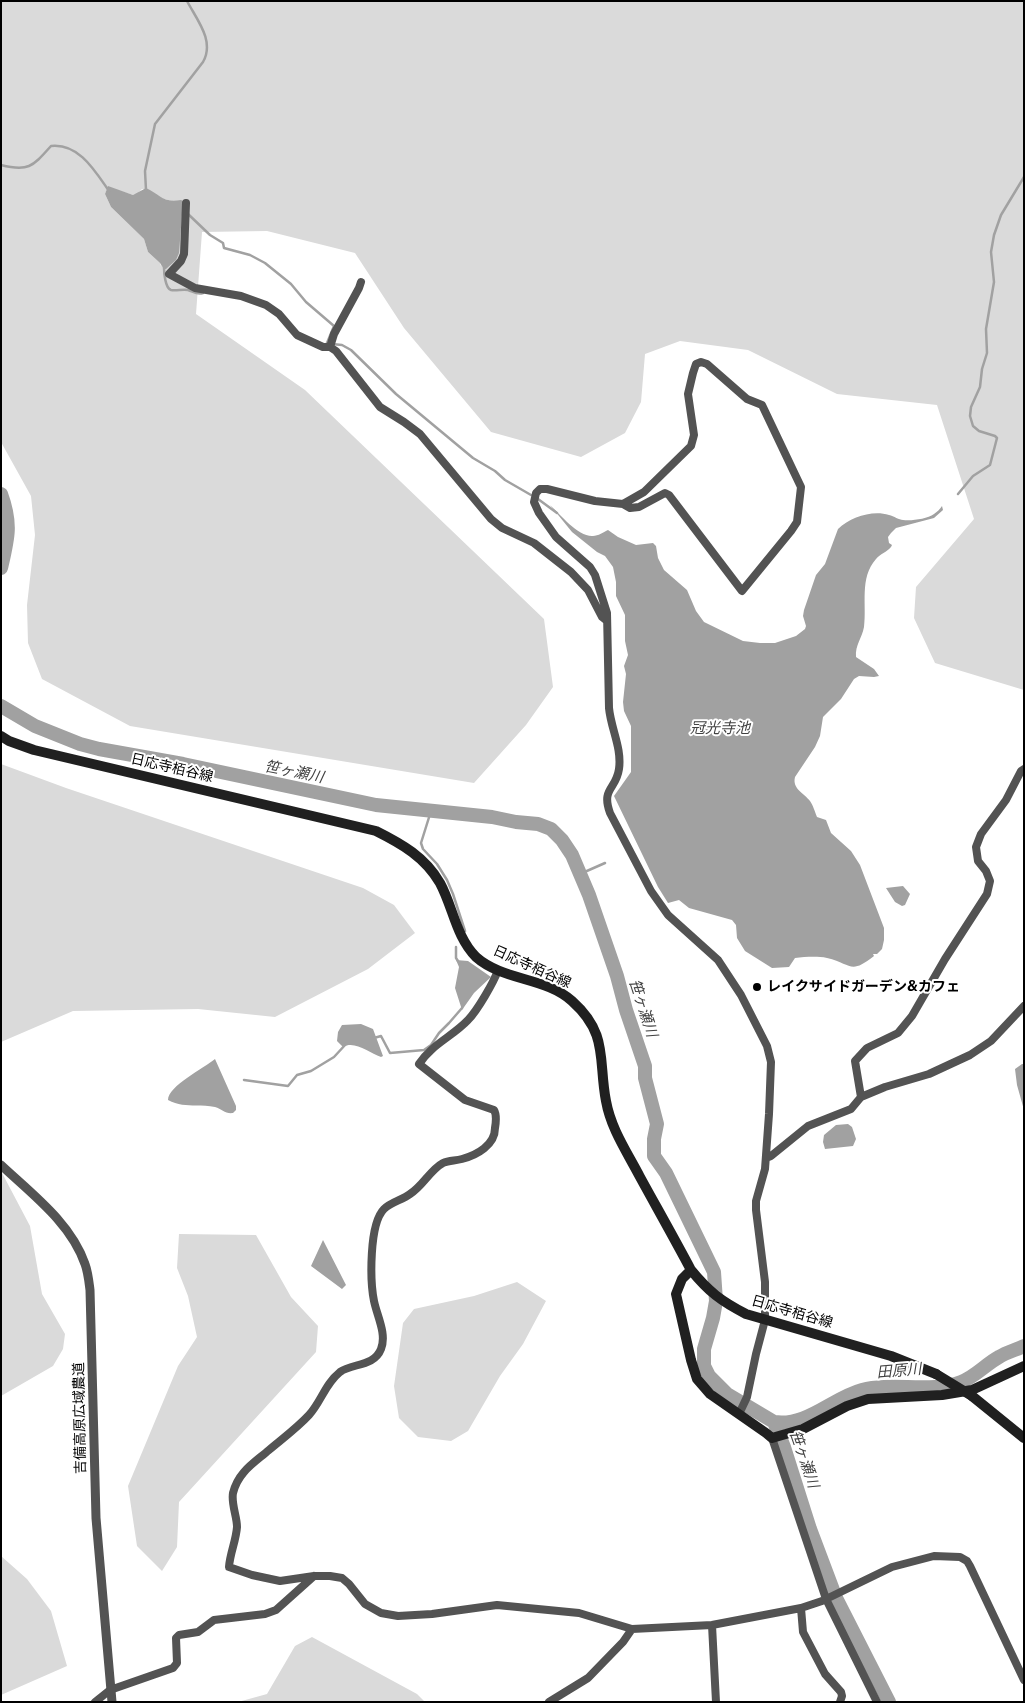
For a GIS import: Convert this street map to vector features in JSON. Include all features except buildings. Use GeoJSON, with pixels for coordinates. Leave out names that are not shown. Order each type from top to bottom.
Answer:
{"type":"FeatureCollection","features":[{"type":"Feature","properties":{"kind":"main road","name":"日応寺栢谷線"},"geometry":{"type":"LineString","coordinates":[[1,736],[34,750],[376,831],[417,855],[440,883],[463,940],[477,957],[498,970],[562,993],[572,1000],[587,1018],[601,1046],[606,1100],[613,1128],[691,1270],[707,1289],[726,1304],[746,1314],[892,1356],[936,1374],[972,1396],[1024,1438]]}},
{"type":"Feature","properties":{"kind":"main road"},"geometry":{"type":"LineString","coordinates":[[691,1270],[682,1279],[676,1294],[697,1378],[710,1394],[740,1412],[766,1432],[777,1437],[803,1429],[847,1406],[868,1399],[942,1395],[972,1390],[1024,1366]]}},
{"type":"Feature","properties":{"kind":"street"},"geometry":{"type":"LineString","coordinates":[[186,203],[184,254],[181,261],[169,274],[195,288],[241,296],[266,305],[279,314],[297,335],[320,346],[331,345]]}},
{"type":"Feature","properties":{"kind":"street"},"geometry":{"type":"LineString","coordinates":[[331,345],[334,334],[361,282]]}},
{"type":"Feature","properties":{"kind":"street"},"geometry":{"type":"LineString","coordinates":[[331,345],[380,407],[420,434],[491,519],[502,528],[534,543],[571,572],[588,590],[602,617],[607,621]]}},
{"type":"Feature","properties":{"kind":"street"},"geometry":{"type":"LineString","coordinates":[[623,504],[644,492],[691,446],[694,435],[688,394],[696,364],[701,362],[707,364],[747,399],[762,405],[801,488],[797,522],[742,590],[669,495],[665,493],[639,507],[630,508],[623,504],[595,501],[547,489],[540,489],[536,493],[534,502],[539,513],[556,537],[590,567],[595,575],[607,613],[610,719],[620,753],[618,772],[615,782],[608,790],[607,803],[651,891],[668,915],[718,960],[741,995],[759,1027],[767,1046],[770,1062],[766,1158],[765,1169],[756,1201],[765,1282],[765,1320],[748,1397],[740,1412]]}},
{"type":"Feature","properties":{"kind":"street"},"geometry":{"type":"LineString","coordinates":[[861,1097],[855,1061],[867,1048],[898,1033],[912,1016],[987,894],[990,881],[986,871],[978,861],[976,847],[980,834],[1006,800],[1021,771],[1024,769]]}},
{"type":"Feature","properties":{"kind":"street"},"geometry":{"type":"LineString","coordinates":[[498,970],[492,983],[468,1020],[428,1052],[419,1064],[465,1100],[494,1110],[496,1113],[493,1139],[479,1152],[462,1159],[448,1160],[441,1164],[410,1195],[387,1206],[382,1211],[373,1235],[372,1289],[383,1336],[381,1350],[373,1359],[341,1371],[328,1384],[310,1414],[268,1452],[250,1464],[241,1476],[233,1499],[237,1525],[229,1567],[240,1572],[280,1581],[314,1576],[342,1578],[365,1604],[381,1612],[398,1616],[432,1614],[497,1604],[579,1612],[632,1629],[712,1625],[801,1608],[827,1599],[892,1566],[934,1556],[960,1557],[970,1566],[1024,1680]]}},
{"type":"Feature","properties":{"kind":"street"},"geometry":{"type":"LineString","coordinates":[[766,1158],[808,1126],[851,1108],[861,1097],[885,1087],[929,1074],[962,1059],[991,1040],[1024,1006]]}},
{"type":"Feature","properties":{"kind":"street","name":"吉備高原広域農道"},"geometry":{"type":"LineString","coordinates":[[1,1165],[64,1226],[78,1247],[86,1265],[90,1290],[96,1518],[112,1702]]}},
{"type":"Feature","properties":{"kind":"street"},"geometry":{"type":"LineString","coordinates":[[777,1437],[827,1599],[877,1702]]}},
{"type":"Feature","properties":{"kind":"street"},"geometry":{"type":"LineString","coordinates":[[95,1702],[110,1690],[173,1668],[177,1663],[176,1638],[179,1634],[198,1632],[214,1620],[265,1614],[276,1610],[314,1576]]}},
{"type":"Feature","properties":{"kind":"street"},"geometry":{"type":"LineString","coordinates":[[801,1608],[803,1632],[825,1674],[841,1692],[840,1702]]}},
{"type":"Feature","properties":{"kind":"street"},"geometry":{"type":"LineString","coordinates":[[712,1625],[716,1702]]}},
{"type":"Feature","properties":{"kind":"street"},"geometry":{"type":"LineString","coordinates":[[549,1702],[588,1678],[623,1642],[632,1629]]}},
{"type":"Feature","properties":{"kind":"shaded area"},"geometry":{"type":"Polygon","coordinates":[[[1,1],[1024,1],[1024,690],[935,663],[914,618],[916,587],[974,519],[937,405],[837,394],[748,350],[680,341],[645,354],[641,402],[625,433],[581,457],[491,432],[404,328],[355,253],[267,231],[202,232],[196,314],[305,390],[544,619],[553,687],[526,725],[474,783],[130,726],[42,679],[28,643],[27,605],[35,535],[31,496],[1,442],[1,1]],[[108,187],[105,194],[111,207],[144,239],[148,252],[161,266],[173,201],[159,198],[149,190],[142,189],[133,195],[108,187]]]}},
{"type":"Feature","properties":{"kind":"shaded area"},"geometry":{"type":"Polygon","coordinates":[[[1,764],[66,788],[363,888],[394,905],[415,933],[368,969],[275,1017],[198,1009],[73,1011],[1,1042],[1,764]]]}},
{"type":"Feature","properties":{"kind":"shaded area"},"geometry":{"type":"Polygon","coordinates":[[[1,1171],[30,1226],[42,1294],[65,1334],[63,1349],[53,1366],[1,1396],[1,1171]]]}},
{"type":"Feature","properties":{"kind":"shaded area"},"geometry":{"type":"Polygon","coordinates":[[[179,1234],[256,1235],[291,1297],[318,1326],[316,1352],[179,1502],[177,1547],[162,1571],[137,1546],[128,1486],[178,1366],[197,1337],[188,1296],[177,1268],[179,1234]]]}},
{"type":"Feature","properties":{"kind":"shaded area"},"geometry":{"type":"Polygon","coordinates":[[[517,1282],[546,1301],[523,1344],[500,1376],[468,1431],[451,1441],[418,1437],[399,1418],[394,1386],[403,1323],[414,1309],[474,1296],[517,1282]]]}},
{"type":"Feature","properties":{"kind":"shaded area"},"geometry":{"type":"Polygon","coordinates":[[[1,1556],[27,1579],[51,1611],[67,1666],[1,1695],[1,1556]]]}},
{"type":"Feature","properties":{"kind":"shaded area"},"geometry":{"type":"Polygon","coordinates":[[[312,1637],[417,1694],[425,1702],[238,1702],[267,1694],[295,1646],[312,1637]]]}},
{"type":"Feature","properties":{"kind":"water"},"geometry":{"type":"Polygon","coordinates":[[[108,186],[133,195],[146,188],[162,198],[183,201],[179,253],[176,260],[166,269],[148,252],[144,239],[111,207],[105,194],[108,186]]]}},
{"type":"Feature","properties":{"kind":"water","name":"冠光寺池"},"geometry":{"type":"Polygon","coordinates":[[[550,505],[570,525],[587,535],[593,536],[608,530],[636,545],[653,543],[656,546],[658,558],[664,570],[687,590],[696,611],[704,622],[743,641],[760,643],[775,643],[796,636],[805,629],[804,610],[816,575],[825,564],[838,529],[843,525],[855,518],[876,513],[889,515],[901,520],[919,519],[931,516],[942,506],[943,510],[934,518],[896,528],[888,537],[889,543],[892,545],[891,547],[878,557],[871,566],[866,583],[864,627],[856,657],[874,669],[879,676],[859,676],[854,679],[841,699],[823,717],[820,736],[815,747],[795,777],[795,785],[810,801],[817,817],[826,820],[831,833],[851,851],[860,865],[884,928],[882,949],[877,954],[873,954],[874,956],[866,962],[855,967],[827,958],[803,957],[795,958],[789,967],[772,968],[745,951],[737,938],[736,925],[732,920],[689,908],[679,900],[668,903],[658,887],[614,796],[631,772],[631,726],[624,711],[623,702],[626,674],[624,666],[628,655],[625,641],[625,615],[616,596],[613,567],[605,556],[572,532],[550,505]]]}},
{"type":"Feature","properties":{"kind":"water"},"geometry":{"type":"Polygon","coordinates":[[[903,886],[910,894],[905,905],[902,906],[895,902],[886,888],[903,886]]]}},
{"type":"Feature","properties":{"kind":"water"},"geometry":{"type":"Polygon","coordinates":[[[456,960],[468,961],[491,977],[474,993],[462,1010],[455,988],[459,967],[456,960]]]}},
{"type":"Feature","properties":{"kind":"water"},"geometry":{"type":"Polygon","coordinates":[[[361,1024],[373,1029],[383,1056],[381,1057],[357,1046],[348,1045],[343,1047],[337,1041],[338,1032],[342,1025],[361,1024]]]}},
{"type":"Feature","properties":{"kind":"water"},"geometry":{"type":"Polygon","coordinates":[[[215,1059],[236,1106],[236,1110],[233,1113],[215,1107],[186,1105],[168,1100],[180,1083],[215,1059]]]}},
{"type":"Feature","properties":{"kind":"water"},"geometry":{"type":"Polygon","coordinates":[[[1024,1064],[1024,1110],[1015,1069],[1024,1064]]]}},
{"type":"Feature","properties":{"kind":"water"},"geometry":{"type":"Polygon","coordinates":[[[848,1124],[852,1127],[856,1139],[853,1146],[825,1149],[824,1135],[836,1125],[848,1124]]]}},
{"type":"Feature","properties":{"kind":"water"},"geometry":{"type":"Polygon","coordinates":[[[323,1240],[346,1285],[342,1289],[311,1266],[323,1240]]]}},
{"type":"Feature","properties":{"kind":"waterway"},"geometry":{"type":"LineString","coordinates":[[146,190],[145,171],[155,124],[203,62],[206,54],[206,38],[200,23],[187,1]]}},
{"type":"Feature","properties":{"kind":"waterway"},"geometry":{"type":"LineString","coordinates":[[1,165],[18,168],[30,166],[51,146],[61,146],[70,149],[85,160],[109,191]]}},
{"type":"Feature","properties":{"kind":"waterway"},"geometry":{"type":"LineString","coordinates":[[958,494],[973,476],[990,465],[997,438],[979,431],[973,426],[970,416],[971,407],[980,387],[982,369],[987,353],[986,329],[994,282],[991,252],[994,235],[1001,215],[1024,177]]}},
{"type":"Feature","properties":{"kind":"waterway"},"geometry":{"type":"LineString","coordinates":[[188,214],[210,235],[223,243],[224,248],[250,255],[265,263],[291,284],[306,302],[334,326],[327,343]]}},
{"type":"Feature","properties":{"kind":"waterway"},"geometry":{"type":"LineString","coordinates":[[164,267],[166,283],[169,289],[203,293]]}},
{"type":"Feature","properties":{"kind":"waterway"},"geometry":{"type":"LineString","coordinates":[[332,344],[342,345],[351,350],[396,394],[473,458],[531,495]]}},
{"type":"Feature","properties":{"kind":"waterway","name":"笹ヶ瀬川"},"geometry":{"type":"LineString","coordinates":[[1,494],[8,523],[6,548],[1,568]]}},
{"type":"Feature","properties":{"kind":"waterway"},"geometry":{"type":"LineString","coordinates":[[538,499],[557,513]]}},
{"type":"Feature","properties":{"kind":"waterway","name":"笹ヶ瀬川"},"geometry":{"type":"LineString","coordinates":[[1,706],[35,726],[80,744],[99,749],[183,764],[376,805],[492,817],[538,824],[551,829],[562,840],[572,855],[589,895],[645,1066],[645,1078],[657,1124],[654,1139],[654,1156],[666,1173],[714,1272],[716,1301],[704,1349],[704,1366],[709,1376],[727,1394],[774,1422],[784,1447],[810,1529],[836,1598],[889,1702]]}},
{"type":"Feature","properties":{"kind":"waterway"},"geometry":{"type":"LineString","coordinates":[[431,811],[421,843],[423,849],[437,864],[447,880],[465,931]]}},
{"type":"Feature","properties":{"kind":"waterway"},"geometry":{"type":"LineString","coordinates":[[580,874],[605,863]]}},
{"type":"Feature","properties":{"kind":"waterway"},"geometry":{"type":"LineString","coordinates":[[456,947],[456,958],[458,961]]}},
{"type":"Feature","properties":{"kind":"waterway"},"geometry":{"type":"LineString","coordinates":[[374,1038],[381,1036],[390,1053],[424,1050],[431,1045],[439,1033],[462,1008]]}},
{"type":"Feature","properties":{"kind":"waterway"},"geometry":{"type":"LineString","coordinates":[[244,1080],[288,1086],[297,1075],[311,1071],[334,1057],[346,1044]]}},
{"type":"Feature","properties":{"kind":"waterway","name":"田原川"},"geometry":{"type":"LineString","coordinates":[[774,1422],[797,1420],[862,1390],[886,1387],[937,1387],[961,1382],[1002,1355],[1024,1346]]}},
{"type":"Feature","properties":{"kind":"place","name":"レイクサイドガーデン&カフェ"},"geometry":{"type":"Point","coordinates":[757,987]}}]}
